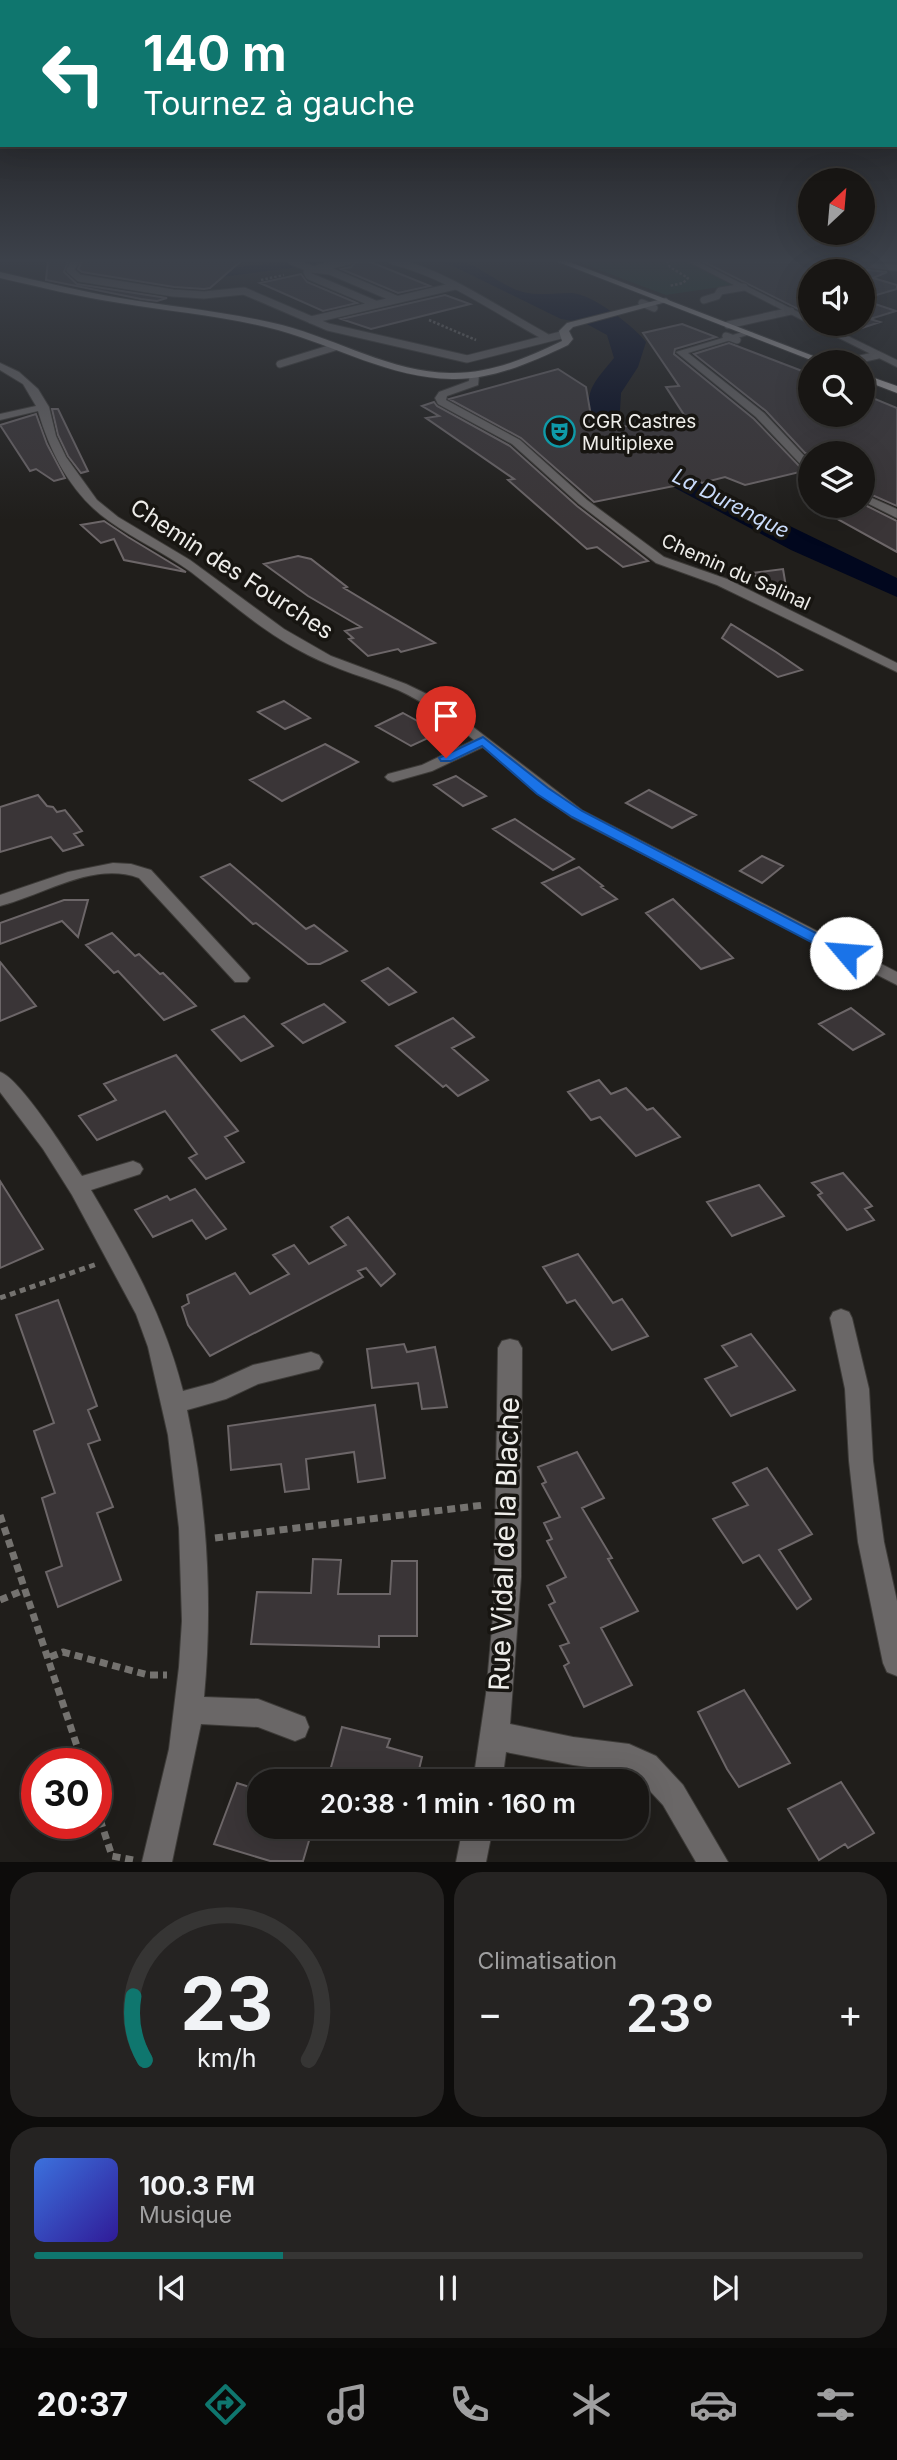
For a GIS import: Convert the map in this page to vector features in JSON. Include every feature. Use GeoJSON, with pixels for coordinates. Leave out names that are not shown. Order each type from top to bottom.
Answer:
{"type":"FeatureCollection","features":[{"type":"Feature","properties":{"kind":"main road"},"geometry":{"type":"LineString","coordinates":[[875,382],[896,390]]}},
{"type":"Feature","properties":{"kind":"street"},"geometry":{"type":"LineString","coordinates":[[338,348],[420,373],[448,376],[474,375],[556,348]]}},
{"type":"Feature","properties":{"kind":"street"},"geometry":{"type":"LineString","coordinates":[[693,348],[681,352],[760,415],[798,455]]}},
{"type":"Feature","properties":{"kind":"street"},"geometry":{"type":"LineString","coordinates":[[864,348],[897,364]]}},
{"type":"Feature","properties":{"kind":"street","name":"Chemin des Fourches"},"geometry":{"type":"LineString","coordinates":[[0,366],[24,380],[34,390],[44,407],[55,448],[68,470],[84,492],[108,515],[187,564],[292,640],[336,663],[419,695],[450,715],[542,791],[577,814],[897,979]]}},
{"type":"Feature","properties":{"kind":"street","name":"Chemin du Salinal"},"geometry":{"type":"LineString","coordinates":[[474,375],[474,383],[443,394],[440,398],[442,402],[516,442],[583,502],[660,560],[722,582],[897,668]]}},
{"type":"Feature","properties":{"kind":"street"},"geometry":{"type":"LineString","coordinates":[[0,417],[44,407]]}},
{"type":"Feature","properties":{"kind":"street"},"geometry":{"type":"LineString","coordinates":[[875,503],[897,514]]}},
{"type":"Feature","properties":{"kind":"street"},"geometry":{"type":"LineString","coordinates":[[393,777],[427,768],[483,741]]}},
{"type":"Feature","properties":{"kind":"street"},"geometry":{"type":"LineString","coordinates":[[0,901],[97,869],[124,866],[136,868],[145,873],[241,978]]}},
{"type":"Feature","properties":{"kind":"street"},"geometry":{"type":"LineString","coordinates":[[0,1079],[79,1186],[117,1256],[159,1345],[173,1403],[184,1462],[192,1552],[194,1635],[189,1710],[177,1785],[158,1861]]}},
{"type":"Feature","properties":{"kind":"street"},"geometry":{"type":"LineString","coordinates":[[79,1186],[102,1176],[133,1169]]}},
{"type":"Feature","properties":{"kind":"street"},"geometry":{"type":"LineString","coordinates":[[841,1318],[857,1388],[861,1461],[871,1542],[897,1663]]}},
{"type":"Feature","properties":{"kind":"street","name":"Rue Vidal de la Blache"},"geometry":{"type":"LineString","coordinates":[[489,1769],[506,1634],[510,1505],[506,1412],[510,1348]]}},
{"type":"Feature","properties":{"kind":"street"},"geometry":{"type":"LineString","coordinates":[[173,1403],[218,1392],[253,1375],[311,1362]]}},
{"type":"Feature","properties":{"kind":"street"},"geometry":{"type":"LineString","coordinates":[[189,1710],[258,1713],[295,1727]]}},
{"type":"Feature","properties":{"kind":"street"},"geometry":{"type":"LineString","coordinates":[[495,1735],[573,1751],[629,1758],[646,1766],[673,1795],[713,1861]]}},
{"type":"Feature","properties":{"kind":"street"},"geometry":{"type":"LineString","coordinates":[[471,1861],[476,1839]]}},
{"type":"Feature","properties":{"kind":"lane"},"geometry":{"type":"LineString","coordinates":[[279,364],[332,348]]}},
{"type":"Feature","properties":{"kind":"lane"},"geometry":{"type":"LineString","coordinates":[[415,348],[467,359],[507,348]]}},
{"type":"Feature","properties":{"kind":"path"},"geometry":{"type":"LineString","coordinates":[[495,348],[500,350]]}},
{"type":"Feature","properties":{"kind":"path"},"geometry":{"type":"LineString","coordinates":[[0,1298],[117,1256]]}},
{"type":"Feature","properties":{"kind":"path"},"geometry":{"type":"LineString","coordinates":[[228,1536],[487,1504],[510,1505]]}},
{"type":"Feature","properties":{"kind":"path"},"geometry":{"type":"LineString","coordinates":[[0,1515],[24,1590],[50,1657],[78,1748]]}},
{"type":"Feature","properties":{"kind":"path"},"geometry":{"type":"LineString","coordinates":[[0,1600],[24,1590]]}},
{"type":"Feature","properties":{"kind":"path"},"geometry":{"type":"LineString","coordinates":[[50,1657],[63,1651],[148,1675],[191,1675]]}},
{"type":"Feature","properties":{"kind":"path"},"geometry":{"type":"LineString","coordinates":[[106,1839],[112,1856],[138,1861]]}},
{"type":"Feature","properties":{"kind":"water","name":"La Durenque"},"geometry":{"type":"Polygon","coordinates":[[[611,348],[644,348],[638,367],[621,393],[619,428],[627,437],[701,483],[897,578],[897,597],[791,550],[619,458],[590,429],[591,390],[614,358],[611,348]]]}},
{"type":"Feature","properties":{"kind":"building"},"geometry":{"type":"Polygon","coordinates":[[[653,348],[679,348],[675,349],[674,354],[754,419],[798,465],[798,472],[745,485],[725,477],[594,502],[521,438],[449,399],[558,369],[586,387],[591,416],[605,428],[688,421],[666,387],[679,386],[653,348]]]}},
{"type":"Feature","properties":{"kind":"building"},"geometry":{"type":"Polygon","coordinates":[[[713,348],[742,348],[798,369],[798,427],[875,427],[875,399],[897,408],[897,506],[875,496],[875,441],[798,441],[798,445],[766,411],[694,354],[713,348]]]}},
{"type":"Feature","properties":{"kind":"building"},"geometry":{"type":"Polygon","coordinates":[[[434,402],[510,446],[577,506],[648,561],[623,567],[597,547],[587,549],[508,480],[514,479],[426,418],[439,416],[422,406],[434,402]]]}},
{"type":"Feature","properties":{"kind":"building"},"geometry":{"type":"Polygon","coordinates":[[[52,409],[58,409],[88,471],[81,473],[68,456],[58,435],[52,409]]]}},
{"type":"Feature","properties":{"kind":"building"},"geometry":{"type":"Polygon","coordinates":[[[36,414],[47,444],[65,478],[54,481],[36,469],[30,471],[0,425],[36,414]]]}},
{"type":"Feature","properties":{"kind":"building"},"geometry":{"type":"Polygon","coordinates":[[[875,510],[897,521],[897,552],[836,518],[875,518],[875,510]]]}},
{"type":"Feature","properties":{"kind":"building"},"geometry":{"type":"Polygon","coordinates":[[[104,521],[186,572],[124,560],[114,539],[101,543],[81,525],[104,521]]]}},
{"type":"Feature","properties":{"kind":"building"},"geometry":{"type":"Polygon","coordinates":[[[298,556],[311,559],[347,587],[344,588],[435,643],[401,652],[398,649],[368,656],[349,639],[353,638],[345,631],[361,627],[308,596],[264,564],[298,556]]]}},
{"type":"Feature","properties":{"kind":"building"},"geometry":{"type":"Polygon","coordinates":[[[783,569],[789,605],[752,573],[783,569]]]}},
{"type":"Feature","properties":{"kind":"building"},"geometry":{"type":"Polygon","coordinates":[[[731,624],[802,670],[778,677],[722,638],[731,624]]]}},
{"type":"Feature","properties":{"kind":"building"},"geometry":{"type":"Polygon","coordinates":[[[284,701],[310,718],[285,729],[258,712],[284,701]]]}},
{"type":"Feature","properties":{"kind":"building"},"geometry":{"type":"Polygon","coordinates":[[[403,713],[439,733],[411,746],[376,726],[403,713]]]}},
{"type":"Feature","properties":{"kind":"building"},"geometry":{"type":"Polygon","coordinates":[[[325,744],[358,762],[282,801],[250,780],[325,744]]]}},
{"type":"Feature","properties":{"kind":"building"},"geometry":{"type":"Polygon","coordinates":[[[456,776],[486,796],[463,806],[434,785],[456,776]]]}},
{"type":"Feature","properties":{"kind":"building"},"geometry":{"type":"Polygon","coordinates":[[[649,790],[696,815],[672,828],[626,803],[649,790]]]}},
{"type":"Feature","properties":{"kind":"building"},"geometry":{"type":"Polygon","coordinates":[[[38,795],[47,806],[53,807],[57,812],[65,810],[82,831],[74,834],[83,845],[63,851],[51,837],[0,852],[0,807],[38,795]]]}},
{"type":"Feature","properties":{"kind":"building"},"geometry":{"type":"Polygon","coordinates":[[[515,819],[574,859],[553,870],[493,829],[515,819]]]}},
{"type":"Feature","properties":{"kind":"building"},"geometry":{"type":"Polygon","coordinates":[[[762,856],[783,866],[762,883],[740,871],[762,856]]]}},
{"type":"Feature","properties":{"kind":"building"},"geometry":{"type":"Polygon","coordinates":[[[230,864],[306,929],[314,925],[347,951],[320,964],[308,964],[256,923],[253,924],[201,877],[230,864]]]}},
{"type":"Feature","properties":{"kind":"building"},"geometry":{"type":"Polygon","coordinates":[[[579,867],[617,899],[582,915],[542,883],[579,867]]]}},
{"type":"Feature","properties":{"kind":"building"},"geometry":{"type":"Polygon","coordinates":[[[673,899],[733,958],[701,969],[646,913],[673,899]]]}},
{"type":"Feature","properties":{"kind":"building"},"geometry":{"type":"Polygon","coordinates":[[[64,900],[88,900],[78,937],[62,921],[0,944],[0,923],[64,900]]]}},
{"type":"Feature","properties":{"kind":"building"},"geometry":{"type":"Polygon","coordinates":[[[112,933],[135,956],[139,954],[160,974],[163,973],[196,1006],[164,1020],[118,971],[114,973],[86,945],[112,933]]]}},
{"type":"Feature","properties":{"kind":"building"},"geometry":{"type":"Polygon","coordinates":[[[0,962],[36,1006],[0,1021],[0,962]]]}},
{"type":"Feature","properties":{"kind":"building"},"geometry":{"type":"Polygon","coordinates":[[[388,968],[416,992],[389,1005],[362,981],[388,968]]]}},
{"type":"Feature","properties":{"kind":"building"},"geometry":{"type":"Polygon","coordinates":[[[324,1004],[345,1022],[303,1043],[282,1024],[324,1004]]]}},
{"type":"Feature","properties":{"kind":"building"},"geometry":{"type":"Polygon","coordinates":[[[851,1008],[884,1034],[853,1050],[819,1024],[851,1008]]]}},
{"type":"Feature","properties":{"kind":"building"},"geometry":{"type":"Polygon","coordinates":[[[244,1016],[273,1046],[241,1061],[212,1030],[244,1016]]]}},
{"type":"Feature","properties":{"kind":"building"},"geometry":{"type":"Polygon","coordinates":[[[453,1018],[474,1037],[452,1048],[488,1080],[458,1096],[446,1085],[443,1087],[396,1046],[453,1018]]]}},
{"type":"Feature","properties":{"kind":"building"},"geometry":{"type":"Polygon","coordinates":[[[176,1055],[238,1131],[225,1137],[244,1162],[206,1179],[189,1158],[197,1154],[165,1111],[97,1140],[79,1116],[116,1100],[104,1084],[176,1055]]]}},
{"type":"Feature","properties":{"kind":"building"},"geometry":{"type":"Polygon","coordinates":[[[599,1080],[611,1094],[626,1088],[647,1110],[653,1108],[680,1137],[636,1156],[600,1117],[591,1120],[568,1092],[599,1080]]]}},
{"type":"Feature","properties":{"kind":"building"},"geometry":{"type":"Polygon","coordinates":[[[843,1173],[872,1206],[865,1209],[874,1220],[847,1230],[818,1195],[822,1193],[812,1183],[843,1173]]]}},
{"type":"Feature","properties":{"kind":"building"},"geometry":{"type":"Polygon","coordinates":[[[0,1181],[43,1249],[0,1268],[0,1181]]]}},
{"type":"Feature","properties":{"kind":"building"},"geometry":{"type":"Polygon","coordinates":[[[759,1185],[784,1216],[732,1236],[707,1202],[759,1185]]]}},
{"type":"Feature","properties":{"kind":"building"},"geometry":{"type":"Polygon","coordinates":[[[195,1189],[226,1229],[206,1239],[192,1220],[153,1237],[135,1210],[167,1196],[170,1200],[195,1189]]]}},
{"type":"Feature","properties":{"kind":"building"},"geometry":{"type":"Polygon","coordinates":[[[348,1217],[395,1274],[381,1286],[366,1268],[358,1271],[363,1277],[210,1356],[188,1325],[182,1307],[189,1303],[187,1295],[235,1273],[250,1294],[289,1274],[273,1255],[294,1245],[309,1264],[346,1245],[331,1227],[348,1217]]]}},
{"type":"Feature","properties":{"kind":"building"},"geometry":{"type":"Polygon","coordinates":[[[578,1254],[613,1303],[622,1299],[648,1336],[612,1350],[575,1300],[567,1303],[543,1267],[578,1254]]]}},
{"type":"Feature","properties":{"kind":"building"},"geometry":{"type":"Polygon","coordinates":[[[58,1300],[97,1406],[88,1410],[100,1440],[88,1444],[113,1507],[97,1513],[121,1580],[58,1607],[46,1572],[62,1566],[42,1498],[55,1493],[34,1431],[54,1423],[16,1315],[58,1300]]]}},
{"type":"Feature","properties":{"kind":"building"},"geometry":{"type":"Polygon","coordinates":[[[751,1334],[795,1390],[731,1416],[705,1379],[737,1366],[722,1346],[751,1334]]]}},
{"type":"Feature","properties":{"kind":"building"},"geometry":{"type":"Polygon","coordinates":[[[404,1344],[407,1352],[435,1347],[447,1407],[422,1409],[418,1383],[372,1388],[367,1349],[404,1344]]]}},
{"type":"Feature","properties":{"kind":"building"},"geometry":{"type":"Polygon","coordinates":[[[375,1405],[385,1478],[358,1482],[354,1452],[306,1459],[309,1489],[285,1492],[281,1464],[231,1470],[228,1426],[375,1405]]]}},
{"type":"Feature","properties":{"kind":"building"},"geometry":{"type":"Polygon","coordinates":[[[577,1452],[604,1498],[582,1508],[612,1558],[608,1559],[638,1611],[601,1628],[632,1685],[584,1707],[564,1666],[569,1663],[560,1646],[569,1643],[549,1605],[555,1602],[547,1586],[566,1577],[547,1541],[552,1539],[544,1523],[560,1517],[542,1484],[546,1482],[538,1467],[577,1452]]]}},
{"type":"Feature","properties":{"kind":"building"},"geometry":{"type":"Polygon","coordinates":[[[767,1468],[812,1534],[779,1550],[811,1599],[797,1609],[759,1555],[743,1563],[713,1519],[748,1505],[733,1483],[767,1468]]]}},
{"type":"Feature","properties":{"kind":"building"},"geometry":{"type":"Polygon","coordinates":[[[313,1559],[341,1560],[338,1594],[390,1594],[392,1561],[417,1561],[417,1636],[379,1636],[379,1647],[251,1644],[257,1592],[311,1593],[313,1559]]]}},
{"type":"Feature","properties":{"kind":"building"},"geometry":{"type":"Polygon","coordinates":[[[744,1690],[790,1763],[739,1787],[698,1712],[744,1690]]]}},
{"type":"Feature","properties":{"kind":"building"},"geometry":{"type":"Polygon","coordinates":[[[342,1727],[390,1739],[387,1747],[422,1757],[419,1769],[331,1769],[342,1727]]]}},
{"type":"Feature","properties":{"kind":"building"},"geometry":{"type":"Polygon","coordinates":[[[841,1782],[874,1833],[848,1848],[845,1844],[819,1860],[788,1809],[841,1782]]]}},
{"type":"Feature","properties":{"kind":"building"},"geometry":{"type":"Polygon","coordinates":[[[237,1783],[247,1786],[247,1839],[309,1839],[303,1861],[270,1861],[214,1844],[237,1783]]]}},
{"type":"Feature","properties":{"kind":"place","name":"CGR Castres Multiplexe"},"geometry":{"type":"Point","coordinates":[559,432]}},
{"type":"Feature","properties":{"kind":"route"},"geometry":{"type":"LineString","coordinates":[[446,758],[483,741],[542,791],[577,814],[846,953]]}}]}
